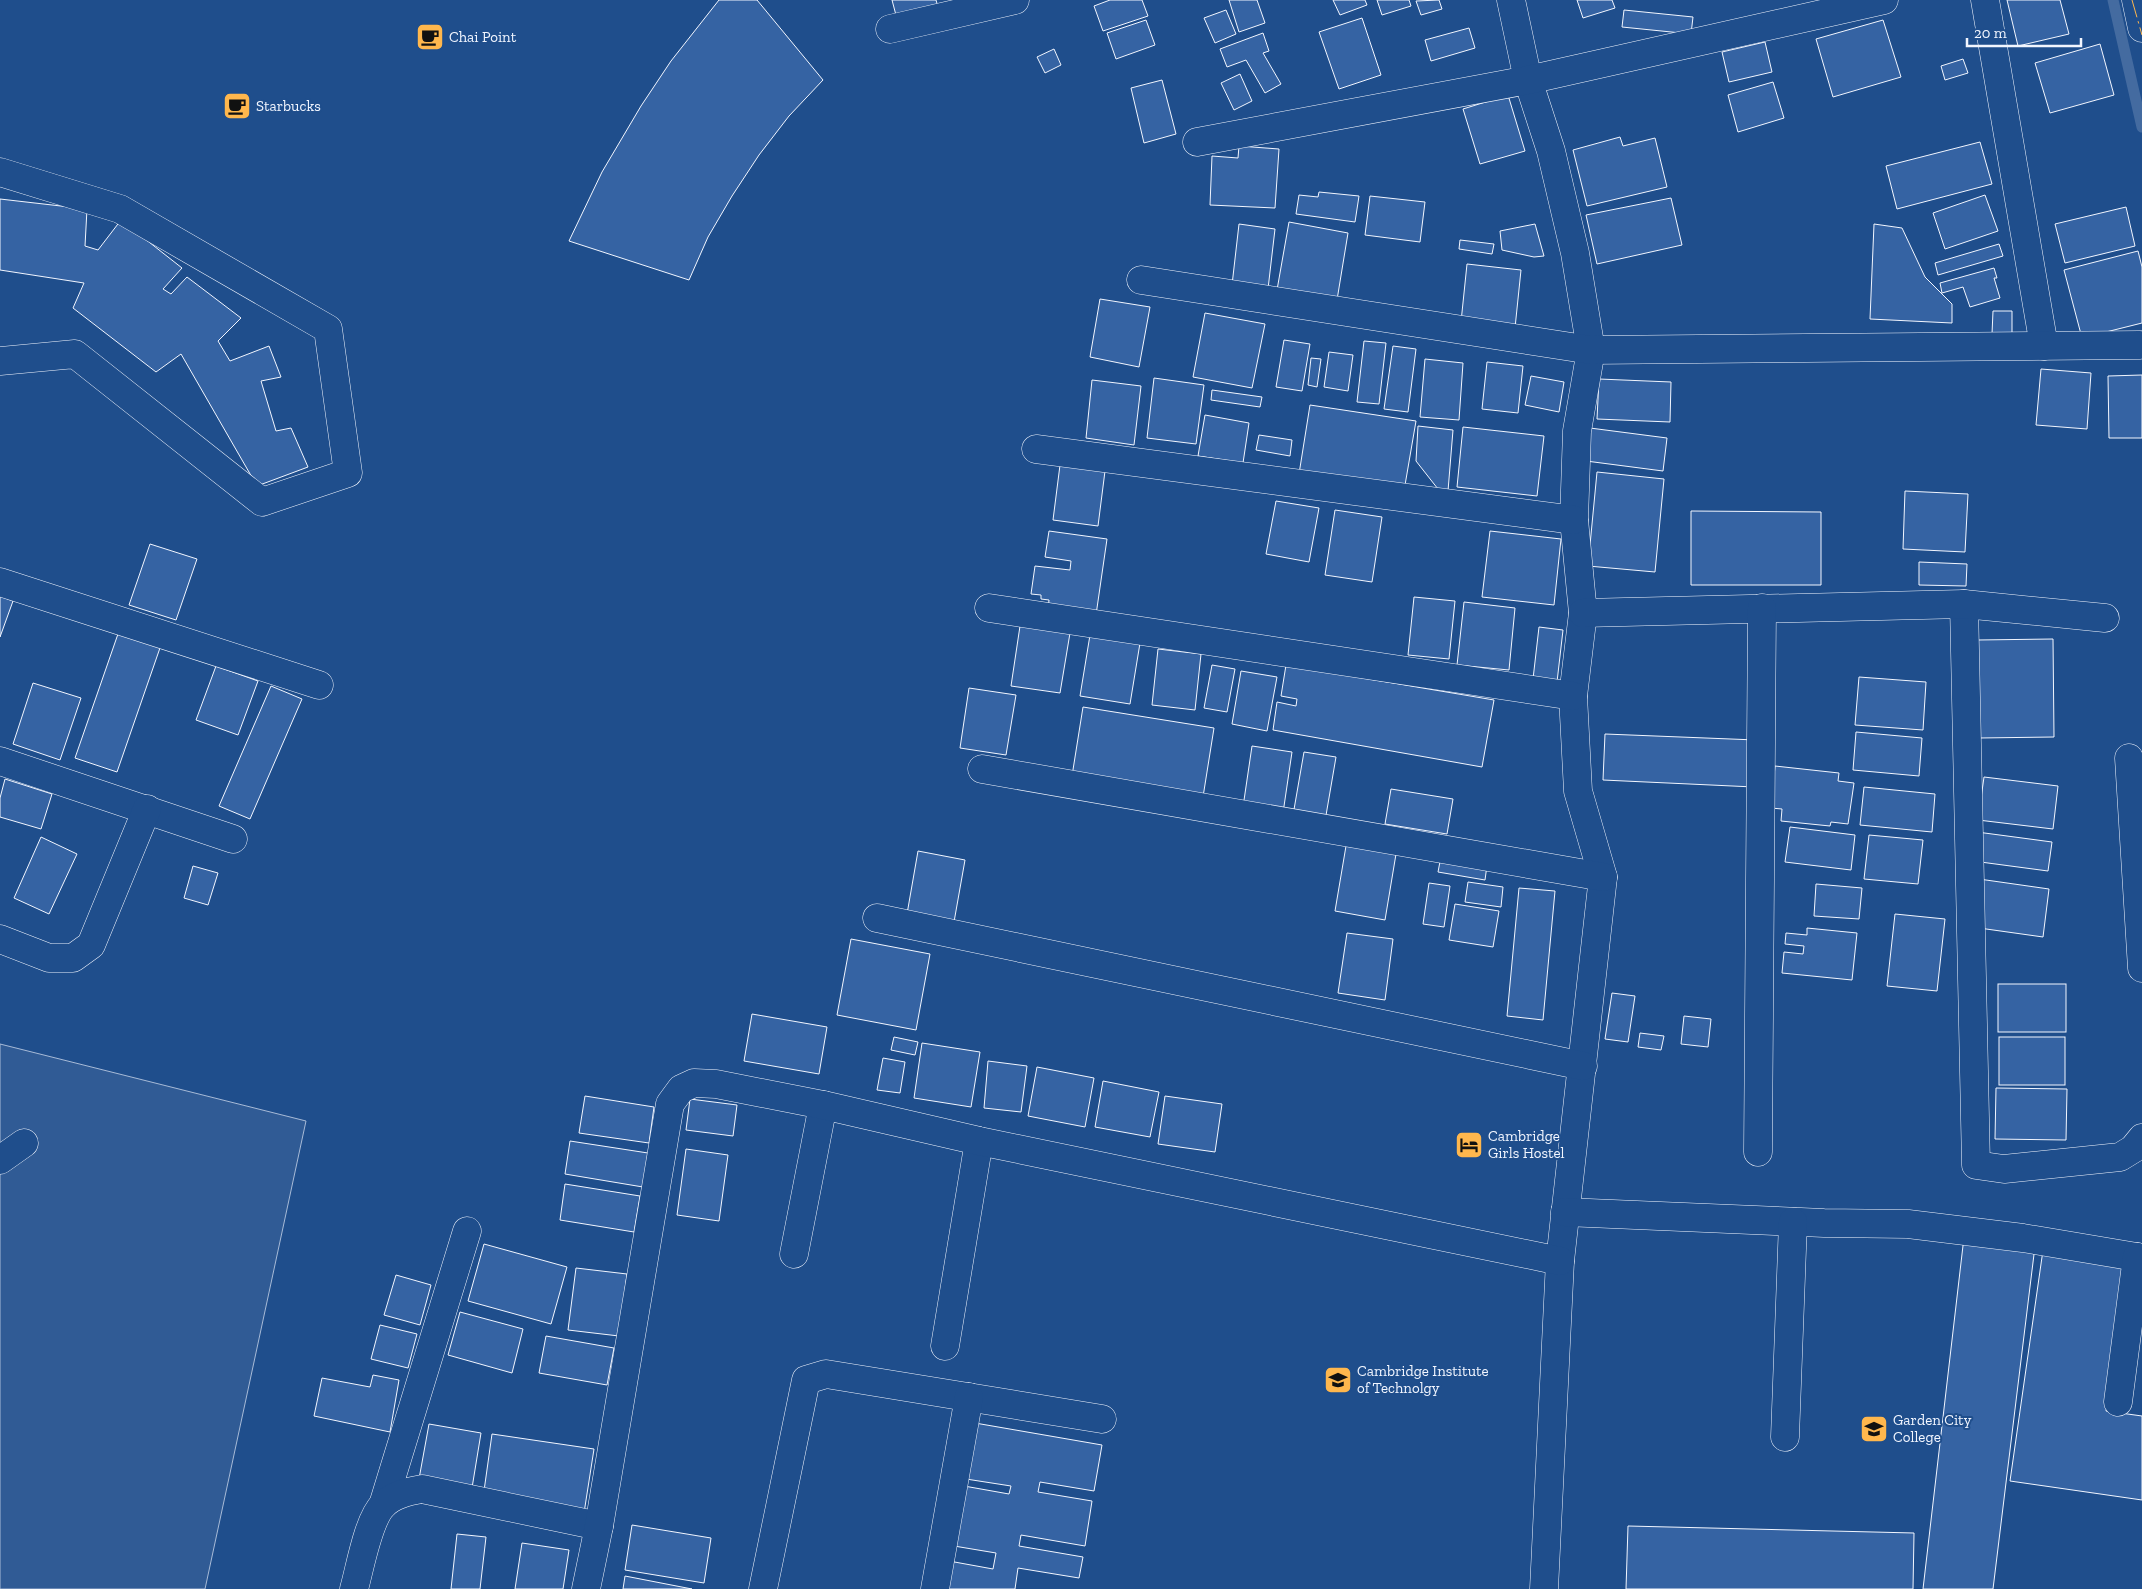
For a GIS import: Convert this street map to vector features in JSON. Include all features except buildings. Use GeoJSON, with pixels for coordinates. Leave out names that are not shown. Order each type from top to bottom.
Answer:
{"type":"FeatureCollection","features":[{"type":"Feature","properties":{"kind":"street"},"geometry":{"type":"LineString","coordinates":[[890,30],[1015,0]]}},
{"type":"Feature","properties":{"kind":"street"},"geometry":{"type":"LineString","coordinates":[[1511,0],[1528,80],[1551,151],[1573,243],[1591,350],[1577,431],[1574,520],[1583,613],[1573,696],[1578,792],[1603,877],[1560,1261],[1544,1589]]}},
{"type":"Feature","properties":{"kind":"street"},"geometry":{"type":"LineString","coordinates":[[1197,142],[1528,80],[1884,0]]}},
{"type":"Feature","properties":{"kind":"street"},"geometry":{"type":"LineString","coordinates":[[1985,0],[2044,346]]}},
{"type":"Feature","properties":{"kind":"street"},"geometry":{"type":"LineString","coordinates":[[2136,0],[2142,28]]}},
{"type":"Feature","properties":{"kind":"street"},"geometry":{"type":"LineString","coordinates":[[0,172],[120,209],[328,329],[348,473],[262,502],[75,354],[0,361]]}},
{"type":"Feature","properties":{"kind":"street"},"geometry":{"type":"LineString","coordinates":[[1141,280],[1591,350],[2140,345]]}},
{"type":"Feature","properties":{"kind":"street"},"geometry":{"type":"LineString","coordinates":[[1036,448],[1574,520]]}},
{"type":"Feature","properties":{"kind":"street"},"geometry":{"type":"LineString","coordinates":[[0,582],[319,685]]}},
{"type":"Feature","properties":{"kind":"street"},"geometry":{"type":"LineString","coordinates":[[1583,613],[1964,604],[2105,618]]}},
{"type":"Feature","properties":{"kind":"street"},"geometry":{"type":"LineString","coordinates":[[1964,604],[1976,1165],[1985,1168],[2004,1169],[2120,1157],[2133,1149],[2142,1138]]}},
{"type":"Feature","properties":{"kind":"street"},"geometry":{"type":"LineString","coordinates":[[989,608],[1573,696]]}},
{"type":"Feature","properties":{"kind":"street"},"geometry":{"type":"LineString","coordinates":[[1758,1152],[1762,608]]}},
{"type":"Feature","properties":{"kind":"street"},"geometry":{"type":"LineString","coordinates":[[2129,758],[2142,968]]}},
{"type":"Feature","properties":{"kind":"street"},"geometry":{"type":"LineString","coordinates":[[0,761],[233,839]]}},
{"type":"Feature","properties":{"kind":"street"},"geometry":{"type":"LineString","coordinates":[[982,768],[1603,877]]}},
{"type":"Feature","properties":{"kind":"street"},"geometry":{"type":"LineString","coordinates":[[0,939],[49,958],[73,958],[92,945],[146,810]]}},
{"type":"Feature","properties":{"kind":"street"},"geometry":{"type":"LineString","coordinates":[[877,918],[1583,1066]]}},
{"type":"Feature","properties":{"kind":"street"},"geometry":{"type":"LineString","coordinates":[[586,1589],[599,1526],[670,1104],[681,1089],[694,1083],[716,1084],[823,1105],[979,1141],[1560,1261]]}},
{"type":"Feature","properties":{"kind":"street"},"geometry":{"type":"LineString","coordinates":[[794,1254],[823,1105]]}},
{"type":"Feature","properties":{"kind":"street"},"geometry":{"type":"LineString","coordinates":[[945,1346],[979,1141]]}},
{"type":"Feature","properties":{"kind":"street"},"geometry":{"type":"LineString","coordinates":[[0,1160],[24,1142]]}},
{"type":"Feature","properties":{"kind":"street"},"geometry":{"type":"LineString","coordinates":[[1565,1212],[1793,1222],[1908,1224],[2022,1238],[2140,1258],[2118,1402]]}},
{"type":"Feature","properties":{"kind":"street"},"geometry":{"type":"LineString","coordinates":[[1785,1437],[1793,1222]]}},
{"type":"Feature","properties":{"kind":"street"},"geometry":{"type":"LineString","coordinates":[[354,1589],[372,1522],[383,1505],[467,1231]]}},
{"type":"Feature","properties":{"kind":"street"},"geometry":{"type":"LineString","coordinates":[[763,1589],[806,1380],[826,1374],[1102,1420]]}},
{"type":"Feature","properties":{"kind":"street"},"geometry":{"type":"LineString","coordinates":[[935,1589],[969,1397]]}},
{"type":"Feature","properties":{"kind":"street"},"geometry":{"type":"LineString","coordinates":[[383,1505],[403,1492],[422,1489],[599,1526]]}},
{"type":"Feature","properties":{"kind":"shaded area"},"geometry":{"type":"Polygon","coordinates":[[[0,1044],[306,1121],[205,1589],[0,1589],[0,1044]]]}},
{"type":"Feature","properties":{"kind":"waterway"},"geometry":{"type":"LineString","coordinates":[[2113,0],[2142,127]]}},
{"type":"Feature","properties":{"kind":"power"},"geometry":{"type":"LineString","coordinates":[[2132,0],[2142,35]]}},
{"type":"Feature","properties":{"kind":"place","name":"Chai Point"},"geometry":{"type":"Point","coordinates":[430,37]}},
{"type":"Feature","properties":{"kind":"place","name":"Starbucks"},"geometry":{"type":"Point","coordinates":[237,106]}},
{"type":"Feature","properties":{"kind":"place","name":"Cambridge Girls Hostel"},"geometry":{"type":"Point","coordinates":[1469,1145]}},
{"type":"Feature","properties":{"kind":"place","name":"Cambridge Institute of Technolgy"},"geometry":{"type":"Point","coordinates":[1338,1380]}},
{"type":"Feature","properties":{"kind":"place","name":"Garden City College"},"geometry":{"type":"Point","coordinates":[1874,1429]}}]}
